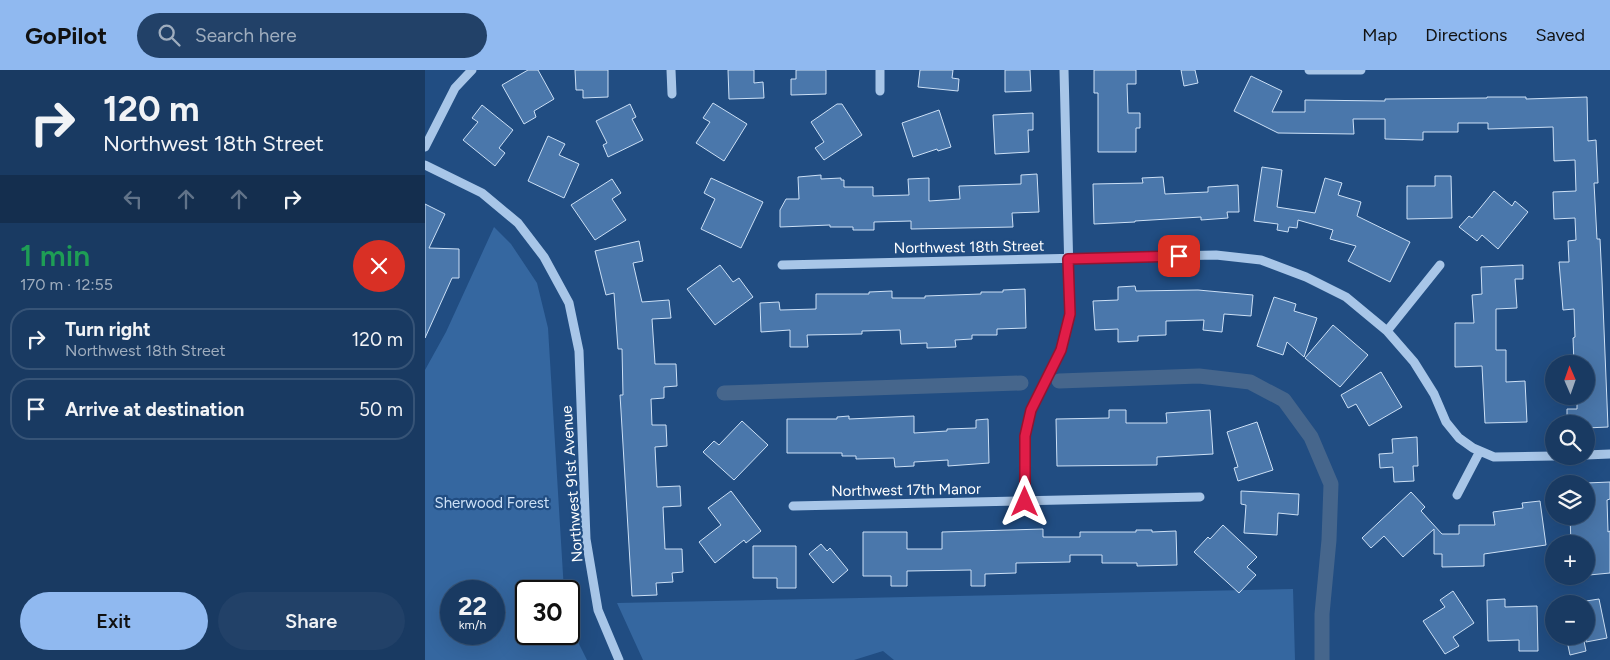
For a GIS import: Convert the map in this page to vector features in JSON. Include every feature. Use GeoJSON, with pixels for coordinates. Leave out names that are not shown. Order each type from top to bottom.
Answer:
{"type":"FeatureCollection","features":[{"type":"Feature","properties":{"kind":"street"},"geometry":{"type":"LineString","coordinates":[[425,147],[455,88],[472,70]]}},
{"type":"Feature","properties":{"kind":"street"},"geometry":{"type":"LineString","coordinates":[[671,70],[672,94]]}},
{"type":"Feature","properties":{"kind":"street"},"geometry":{"type":"LineString","coordinates":[[880,70],[880,90]]}},
{"type":"Feature","properties":{"kind":"street"},"geometry":{"type":"LineString","coordinates":[[1025,502],[1025,436],[1031,410],[1061,350],[1070,314],[1064,70]]}},
{"type":"Feature","properties":{"kind":"street"},"geometry":{"type":"LineString","coordinates":[[1309,70],[1361,70]]}},
{"type":"Feature","properties":{"kind":"street","name":"Northwest 91st Avenue"},"geometry":{"type":"LineString","coordinates":[[425,165],[482,193],[518,223],[544,257],[569,303],[579,351],[587,539],[598,610],[619,660]]}},
{"type":"Feature","properties":{"kind":"street","name":"Northwest 18th Street"},"geometry":{"type":"LineString","coordinates":[[782,265],[1216,255],[1261,260],[1306,277],[1346,297],[1387,331],[1414,362],[1434,394],[1446,422],[1459,438],[1473,448],[1494,457],[1545,456]]}},
{"type":"Feature","properties":{"kind":"street"},"geometry":{"type":"LineString","coordinates":[[1387,331],[1439,266]]}},
{"type":"Feature","properties":{"kind":"street"},"geometry":{"type":"LineString","coordinates":[[1457,495],[1480,451]]}},
{"type":"Feature","properties":{"kind":"street"},"geometry":{"type":"LineString","coordinates":[[1595,455],[1610,454]]}},
{"type":"Feature","properties":{"kind":"street","name":"Northwest 17th Manor"},"geometry":{"type":"LineString","coordinates":[[793,506],[1200,497]]}},
{"type":"Feature","properties":{"kind":"green space","name":"Sherwood Forest"},"geometry":{"type":"Polygon","coordinates":[[[494,227],[511,244],[537,283],[548,328],[563,580],[515,580],[515,645],[580,645],[587,660],[425,660],[425,370],[446,332],[494,227]]]}},
{"type":"Feature","properties":{"kind":"green space"},"geometry":{"type":"Polygon","coordinates":[[[1293,589],[1295,660],[894,660],[883,651],[854,660],[643,660],[617,603],[1293,589]]]}},
{"type":"Feature","properties":{"kind":"building"},"geometry":{"type":"Polygon","coordinates":[[[528,70],[538,70],[554,99],[534,111],[536,117],[524,124],[502,85],[528,70]]]}},
{"type":"Feature","properties":{"kind":"building"},"geometry":{"type":"Polygon","coordinates":[[[575,70],[608,70],[608,97],[583,98],[583,90],[576,90],[575,70]]]}},
{"type":"Feature","properties":{"kind":"building"},"geometry":{"type":"Polygon","coordinates":[[[728,70],[754,70],[754,83],[763,82],[764,98],[729,99],[728,70]]]}},
{"type":"Feature","properties":{"kind":"building"},"geometry":{"type":"Polygon","coordinates":[[[796,70],[826,70],[826,94],[791,95],[791,79],[796,79],[796,70]]]}},
{"type":"Feature","properties":{"kind":"building"},"geometry":{"type":"Polygon","coordinates":[[[920,70],[953,70],[952,78],[959,79],[958,91],[918,87],[920,70]]]}},
{"type":"Feature","properties":{"kind":"building"},"geometry":{"type":"Polygon","coordinates":[[[1005,70],[1030,70],[1031,91],[1005,92],[1005,70]]]}},
{"type":"Feature","properties":{"kind":"building"},"geometry":{"type":"Polygon","coordinates":[[[1094,70],[1136,70],[1136,84],[1127,84],[1128,113],[1140,113],[1140,128],[1136,128],[1136,152],[1098,152],[1098,93],[1094,93],[1094,70]]]}},
{"type":"Feature","properties":{"kind":"building"},"geometry":{"type":"Polygon","coordinates":[[[1181,70],[1195,70],[1198,83],[1184,86],[1181,70]]]}},
{"type":"Feature","properties":{"kind":"building"},"geometry":{"type":"Polygon","coordinates":[[[1251,76],[1282,91],[1272,112],[1305,112],[1305,100],[1385,101],[1385,99],[1587,97],[1588,141],[1596,140],[1598,183],[1594,183],[1597,239],[1600,239],[1608,427],[1595,428],[1595,415],[1567,415],[1567,409],[1577,409],[1577,405],[1595,405],[1595,355],[1574,355],[1574,309],[1563,310],[1559,262],[1569,262],[1568,241],[1576,240],[1575,218],[1554,219],[1553,192],[1576,191],[1575,160],[1554,161],[1553,127],[1488,129],[1488,123],[1458,123],[1458,132],[1423,132],[1423,140],[1385,139],[1385,119],[1353,119],[1354,134],[1278,133],[1234,111],[1251,76]]]}},
{"type":"Feature","properties":{"kind":"building"},"geometry":{"type":"Polygon","coordinates":[[[713,103],[747,124],[724,161],[696,143],[710,122],[703,118],[713,103]]]}},
{"type":"Feature","properties":{"kind":"building"},"geometry":{"type":"Polygon","coordinates":[[[630,104],[636,117],[632,119],[643,140],[608,157],[603,145],[607,143],[596,121],[630,104]]]}},
{"type":"Feature","properties":{"kind":"building"},"geometry":{"type":"Polygon","coordinates":[[[837,104],[842,104],[862,135],[824,160],[815,148],[824,142],[811,122],[837,104]]]}},
{"type":"Feature","properties":{"kind":"building"},"geometry":{"type":"Polygon","coordinates":[[[482,105],[513,130],[499,148],[505,153],[495,166],[463,140],[478,122],[472,118],[482,105]]]}},
{"type":"Feature","properties":{"kind":"building"},"geometry":{"type":"Polygon","coordinates":[[[939,110],[951,147],[938,151],[937,149],[913,157],[902,123],[939,110]]]}},
{"type":"Feature","properties":{"kind":"building"},"geometry":{"type":"Polygon","coordinates":[[[1033,113],[1033,130],[1028,130],[1029,152],[995,154],[993,115],[1033,113]]]}},
{"type":"Feature","properties":{"kind":"building"},"geometry":{"type":"Polygon","coordinates":[[[548,136],[565,144],[559,155],[579,164],[564,198],[528,181],[548,136]]]}},
{"type":"Feature","properties":{"kind":"building"},"geometry":{"type":"Polygon","coordinates":[[[1262,167],[1282,170],[1277,207],[1315,213],[1325,178],[1342,183],[1338,195],[1361,202],[1357,216],[1410,242],[1390,282],[1348,261],[1356,246],[1330,239],[1333,230],[1298,220],[1297,228],[1289,227],[1288,232],[1277,230],[1278,224],[1254,221],[1262,167]]]}},
{"type":"Feature","properties":{"kind":"building"},"geometry":{"type":"Polygon","coordinates":[[[1037,174],[1039,212],[1012,213],[1013,227],[911,229],[911,221],[874,222],[874,230],[853,230],[853,227],[830,227],[830,225],[780,227],[780,210],[786,199],[799,199],[798,177],[821,175],[821,179],[841,178],[841,180],[844,180],[844,187],[873,187],[873,196],[909,195],[908,179],[929,178],[929,201],[960,199],[959,186],[1021,184],[1021,175],[1037,174]]]}},
{"type":"Feature","properties":{"kind":"building"},"geometry":{"type":"Polygon","coordinates":[[[1435,176],[1451,176],[1452,218],[1407,219],[1407,186],[1435,186],[1435,176]]]}},
{"type":"Feature","properties":{"kind":"building"},"geometry":{"type":"Polygon","coordinates":[[[1163,177],[1165,194],[1208,192],[1208,187],[1238,185],[1239,212],[1227,212],[1228,218],[1201,220],[1201,217],[1094,224],[1093,184],[1143,183],[1142,178],[1163,177]]]}},
{"type":"Feature","properties":{"kind":"building"},"geometry":{"type":"Polygon","coordinates":[[[711,178],[763,202],[741,248],[701,229],[715,199],[704,193],[711,178]]]}},
{"type":"Feature","properties":{"kind":"building"},"geometry":{"type":"Polygon","coordinates":[[[612,179],[621,193],[612,199],[626,220],[595,240],[571,205],[612,179]]]}},
{"type":"Feature","properties":{"kind":"building"},"geometry":{"type":"Polygon","coordinates":[[[1494,191],[1512,206],[1515,201],[1528,212],[1498,249],[1482,235],[1477,241],[1459,227],[1469,216],[1472,218],[1494,191]]]}},
{"type":"Feature","properties":{"kind":"building"},"geometry":{"type":"Polygon","coordinates":[[[425,204],[445,214],[429,248],[459,249],[459,278],[452,278],[425,338],[425,204]]]}},
{"type":"Feature","properties":{"kind":"building"},"geometry":{"type":"Polygon","coordinates":[[[639,241],[643,261],[633,263],[642,302],[669,300],[671,318],[652,319],[655,364],[676,364],[677,386],[664,387],[664,398],[651,399],[652,425],[666,425],[667,446],[655,447],[657,487],[680,486],[681,506],[663,507],[665,549],[682,549],[683,572],[672,573],[673,582],[656,583],[657,595],[632,596],[620,395],[623,395],[622,349],[618,349],[614,293],[606,295],[595,251],[639,241]]]}},
{"type":"Feature","properties":{"kind":"building"},"geometry":{"type":"Polygon","coordinates":[[[720,265],[733,282],[739,278],[753,297],[715,325],[687,289],[720,265]]]}},
{"type":"Feature","properties":{"kind":"building"},"geometry":{"type":"Polygon","coordinates":[[[1523,265],[1523,279],[1515,279],[1517,308],[1496,309],[1496,350],[1506,350],[1506,382],[1525,381],[1527,422],[1485,423],[1482,366],[1455,367],[1455,323],[1474,323],[1472,295],[1482,294],[1481,267],[1523,265]]]}},
{"type":"Feature","properties":{"kind":"building"},"geometry":{"type":"Polygon","coordinates":[[[1135,286],[1136,291],[1198,290],[1253,295],[1251,316],[1224,314],[1222,332],[1203,330],[1204,320],[1166,321],[1166,335],[1138,336],[1138,341],[1118,342],[1118,329],[1095,330],[1093,301],[1118,300],[1118,287],[1135,286]]]}},
{"type":"Feature","properties":{"kind":"building"},"geometry":{"type":"Polygon","coordinates":[[[1025,289],[1026,328],[997,329],[997,335],[972,335],[972,339],[955,340],[956,347],[927,348],[927,343],[901,344],[900,330],[862,331],[862,334],[807,335],[808,347],[790,347],[790,330],[761,332],[760,303],[779,302],[780,310],[816,309],[816,294],[869,294],[869,292],[892,291],[892,298],[925,298],[925,296],[981,294],[981,292],[1025,289]]]}},
{"type":"Feature","properties":{"kind":"building"},"geometry":{"type":"Polygon","coordinates":[[[1274,297],[1296,304],[1294,311],[1317,318],[1304,357],[1287,342],[1283,355],[1257,346],[1274,297]]]}},
{"type":"Feature","properties":{"kind":"building"},"geometry":{"type":"Polygon","coordinates":[[[1333,325],[1368,355],[1340,387],[1305,358],[1333,325]]]}},
{"type":"Feature","properties":{"kind":"building"},"geometry":{"type":"Polygon","coordinates":[[[1381,372],[1402,407],[1369,426],[1356,404],[1348,408],[1341,395],[1381,372]]]}},
{"type":"Feature","properties":{"kind":"building"},"geometry":{"type":"Polygon","coordinates":[[[1109,410],[1126,410],[1126,423],[1167,423],[1166,413],[1210,410],[1213,454],[1157,457],[1157,465],[1057,466],[1056,419],[1109,418],[1109,410]]]}},
{"type":"Feature","properties":{"kind":"building"},"geometry":{"type":"Polygon","coordinates":[[[849,416],[849,419],[914,416],[914,433],[976,428],[976,420],[988,419],[989,463],[948,466],[948,460],[914,462],[914,466],[895,467],[894,458],[856,459],[856,456],[842,456],[842,453],[787,453],[787,419],[837,419],[837,417],[849,416]]]}},
{"type":"Feature","properties":{"kind":"building"},"geometry":{"type":"Polygon","coordinates":[[[742,421],[768,445],[734,480],[703,452],[714,441],[719,445],[742,421]]]}},
{"type":"Feature","properties":{"kind":"building"},"geometry":{"type":"Polygon","coordinates":[[[1257,422],[1273,470],[1238,481],[1234,468],[1238,467],[1227,432],[1257,422]]]}},
{"type":"Feature","properties":{"kind":"building"},"geometry":{"type":"Polygon","coordinates":[[[1417,437],[1418,466],[1413,466],[1414,481],[1394,482],[1393,467],[1380,468],[1379,454],[1393,453],[1392,439],[1417,437]]]}},
{"type":"Feature","properties":{"kind":"building"},"geometry":{"type":"Polygon","coordinates":[[[1610,482],[1610,499],[1607,500],[1608,532],[1610,531],[1610,573],[1595,574],[1595,535],[1571,535],[1570,525],[1595,525],[1595,483],[1610,482]]]}},
{"type":"Feature","properties":{"kind":"building"},"geometry":{"type":"Polygon","coordinates":[[[731,491],[761,531],[746,543],[744,540],[715,563],[699,542],[721,525],[708,508],[731,491]]]}},
{"type":"Feature","properties":{"kind":"building"},"geometry":{"type":"Polygon","coordinates":[[[1241,491],[1299,494],[1298,515],[1278,513],[1277,535],[1244,533],[1246,505],[1241,504],[1241,491]]]}},
{"type":"Feature","properties":{"kind":"building"},"geometry":{"type":"Polygon","coordinates":[[[1411,492],[1425,507],[1421,511],[1442,534],[1459,534],[1459,525],[1495,525],[1493,512],[1523,508],[1522,503],[1540,501],[1545,545],[1484,554],[1484,566],[1442,567],[1442,554],[1434,554],[1434,529],[1403,557],[1384,536],[1371,548],[1362,538],[1411,492]]]}},
{"type":"Feature","properties":{"kind":"building"},"geometry":{"type":"Polygon","coordinates":[[[1223,525],[1257,557],[1247,567],[1256,575],[1239,593],[1194,552],[1223,525]]]}},
{"type":"Feature","properties":{"kind":"building"},"geometry":{"type":"Polygon","coordinates":[[[1043,529],[1043,537],[1080,537],[1080,532],[1176,531],[1177,565],[1137,566],[1137,563],[1102,563],[1102,555],[1070,555],[1070,562],[1016,563],[1016,573],[985,574],[985,586],[971,586],[971,570],[907,571],[907,586],[891,586],[891,576],[863,576],[863,532],[907,532],[907,549],[942,549],[942,532],[1043,529]]]}},
{"type":"Feature","properties":{"kind":"building"},"geometry":{"type":"Polygon","coordinates":[[[821,544],[827,551],[830,548],[848,570],[833,583],[809,554],[821,544]]]}},
{"type":"Feature","properties":{"kind":"building"},"geometry":{"type":"Polygon","coordinates":[[[753,546],[796,546],[796,588],[777,588],[777,578],[753,578],[753,546]]]}},
{"type":"Feature","properties":{"kind":"building"},"geometry":{"type":"Polygon","coordinates":[[[1453,591],[1474,623],[1453,637],[1459,646],[1445,654],[1423,621],[1445,607],[1440,600],[1453,591]]]}},
{"type":"Feature","properties":{"kind":"building"},"geometry":{"type":"Polygon","coordinates":[[[1505,599],[1505,607],[1537,606],[1538,651],[1519,651],[1519,640],[1488,641],[1487,600],[1505,599]]]}},
{"type":"Feature","properties":{"kind":"building"},"geometry":{"type":"Polygon","coordinates":[[[1599,599],[1607,638],[1595,640],[1595,600],[1599,599]]]}},
{"type":"Feature","properties":{"kind":"building"},"geometry":{"type":"Polygon","coordinates":[[[1568,645],[1585,645],[1586,651],[1570,655],[1568,645]]]}},
{"type":"Feature","properties":{"kind":"waterway"},"geometry":{"type":"LineString","coordinates":[[1059,381],[1199,376],[1250,382],[1284,400],[1311,437],[1331,484],[1329,540],[1322,614],[1322,660]]}},
{"type":"Feature","properties":{"kind":"waterway"},"geometry":{"type":"LineString","coordinates":[[724,393],[1021,383]]}},
{"type":"Feature","properties":{"kind":"route"},"geometry":{"type":"LineString","coordinates":[[1025,502],[1025,436],[1031,410],[1061,350],[1070,314],[1068,259],[1179,256]]}}]}
